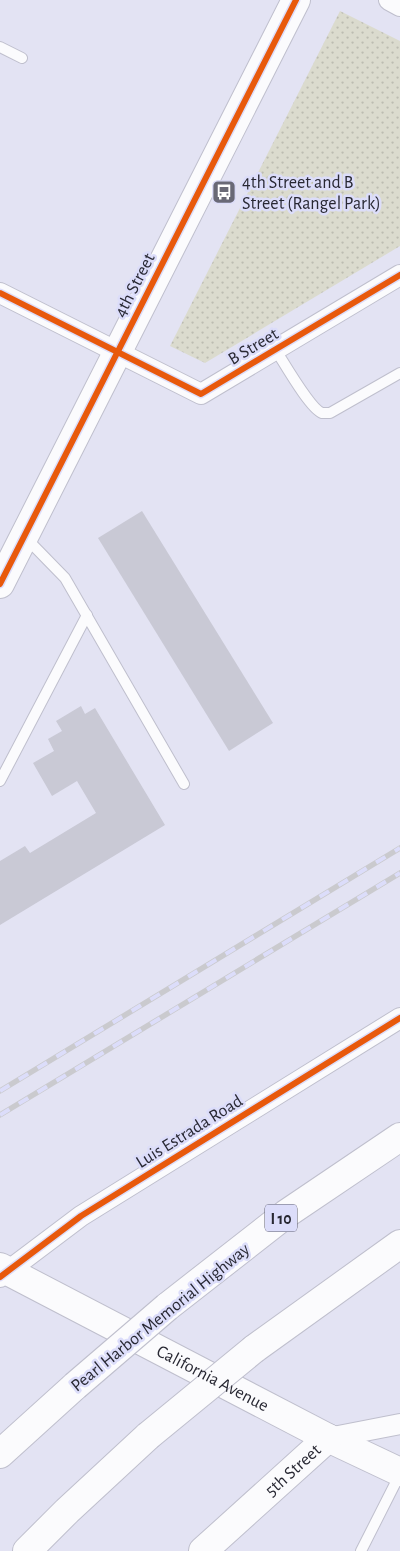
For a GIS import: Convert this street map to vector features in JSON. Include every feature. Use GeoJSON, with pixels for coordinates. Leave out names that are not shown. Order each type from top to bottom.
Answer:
{"type":"FeatureCollection","features":[{"type":"Feature","properties":{"kind":"main road","name":"4th Street"},"geometry":{"type":"LineString","coordinates":[[0,584],[296,0]]}},
{"type":"Feature","properties":{"kind":"main road","name":"Pearl Harbor Memorial Highway"},"geometry":{"type":"LineString","coordinates":[[0,1454],[167,1307],[286,1214],[400,1137]]}},
{"type":"Feature","properties":{"kind":"main road"},"geometry":{"type":"LineString","coordinates":[[27,1551],[148,1436],[254,1349],[400,1244]]}},
{"type":"Feature","properties":{"kind":"main road","name":"California Avenue"},"geometry":{"type":"LineString","coordinates":[[2,1272],[400,1473]]}},
{"type":"Feature","properties":{"kind":"main road","name":"5th Street"},"geometry":{"type":"LineString","coordinates":[[203,1551],[328,1438]]}},
{"type":"Feature","properties":{"kind":"main road"},"geometry":{"type":"LineString","coordinates":[[45,1551],[116,1465]]}},
{"type":"Feature","properties":{"kind":"street"},"geometry":{"type":"LineString","coordinates":[[389,0],[400,6]]}},
{"type":"Feature","properties":{"kind":"street","name":"B Street"},"geometry":{"type":"LineString","coordinates":[[117,352],[201,394],[400,275]]}},
{"type":"Feature","properties":{"kind":"street"},"geometry":{"type":"LineString","coordinates":[[0,293],[117,352]]}},
{"type":"Feature","properties":{"kind":"street","name":"Luis Estrada Road"},"geometry":{"type":"LineString","coordinates":[[2,1272],[80,1216],[400,1018]]}},
{"type":"Feature","properties":{"kind":"street","name":"5th Street"},"geometry":{"type":"LineString","coordinates":[[328,1438],[400,1424]]}},
{"type":"Feature","properties":{"kind":"lane"},"geometry":{"type":"LineString","coordinates":[[0,47],[22,58]]}},
{"type":"Feature","properties":{"kind":"lane"},"geometry":{"type":"LineString","coordinates":[[275,349],[303,391],[322,413],[330,413],[400,373]]}},
{"type":"Feature","properties":{"kind":"lane"},"geometry":{"type":"LineString","coordinates":[[24,537],[65,578],[184,784]]}},
{"type":"Feature","properties":{"kind":"lane"},"geometry":{"type":"LineString","coordinates":[[0,781],[87,615]]}},
{"type":"Feature","properties":{"kind":"lane"},"geometry":{"type":"LineString","coordinates":[[361,1551],[400,1473]]}},
{"type":"Feature","properties":{"kind":"shaded area"},"geometry":{"type":"Polygon","coordinates":[[[340,11],[400,41],[400,246],[205,363],[170,346],[340,11]]]}},
{"type":"Feature","properties":{"kind":"building"},"geometry":{"type":"Polygon","coordinates":[[[142,511],[273,723],[229,751],[98,538],[142,511]]]}},
{"type":"Feature","properties":{"kind":"building"},"geometry":{"type":"Polygon","coordinates":[[[81,706],[85,714],[95,708],[165,825],[0,925],[0,861],[25,846],[30,853],[96,813],[77,781],[52,796],[33,763],[54,751],[48,739],[62,731],[56,721],[81,706]]]}},
{"type":"Feature","properties":{"kind":"railway"},"geometry":{"type":"LineString","coordinates":[[0,1091],[400,848]]}},
{"type":"Feature","properties":{"kind":"railway"},"geometry":{"type":"LineString","coordinates":[[0,1115],[400,873]]}},
{"type":"Feature","properties":{"kind":"cycle path"},"geometry":{"type":"LineString","coordinates":[[0,584],[296,0]]}},
{"type":"Feature","properties":{"kind":"cycle path"},"geometry":{"type":"LineString","coordinates":[[0,293],[201,394],[400,275]]}},
{"type":"Feature","properties":{"kind":"cycle path"},"geometry":{"type":"LineString","coordinates":[[0,1277],[81,1216],[400,1018]]}},
{"type":"Feature","properties":{"kind":"place","name":"4th Street and B Street (Rangel Park)"},"geometry":{"type":"Point","coordinates":[224,192]}}]}
